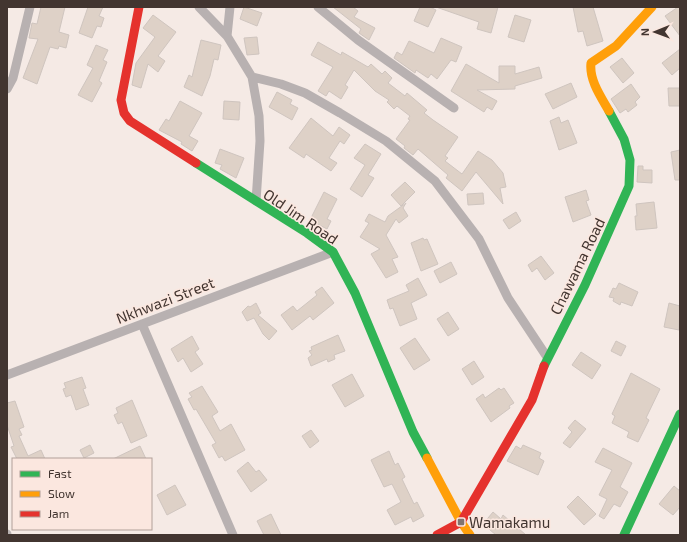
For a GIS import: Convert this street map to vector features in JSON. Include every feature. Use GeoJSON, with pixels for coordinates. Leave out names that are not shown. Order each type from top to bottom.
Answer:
{"type":"FeatureCollection","features":[{"type":"Feature","properties":{"kind":"street"},"geometry":{"type":"LineString","coordinates":[[8,87],[30,7]]}},
{"type":"Feature","properties":{"kind":"street","name":"Old Jim Road"},"geometry":{"type":"LineString","coordinates":[[139,7],[121,100],[124,113],[130,121],[307,233],[333,252],[355,293],[413,432],[461,522],[470,535]]}},
{"type":"Feature","properties":{"kind":"street"},"geometry":{"type":"LineString","coordinates":[[199,7],[227,36],[252,77],[260,129],[256,201]]}},
{"type":"Feature","properties":{"kind":"street"},"geometry":{"type":"LineString","coordinates":[[227,36],[230,7]]}},
{"type":"Feature","properties":{"kind":"street"},"geometry":{"type":"LineString","coordinates":[[318,7],[358,40],[454,108]]}},
{"type":"Feature","properties":{"kind":"street","name":"Chawama Road"},"geometry":{"type":"LineString","coordinates":[[461,522],[532,400],[547,357],[585,285],[621,207],[628,186],[630,160],[624,139],[598,92],[590,71],[591,64],[596,58],[616,46],[652,7]]}},
{"type":"Feature","properties":{"kind":"street"},"geometry":{"type":"LineString","coordinates":[[252,77],[281,84],[305,93],[386,141],[435,181],[479,239],[508,298],[547,357]]}},
{"type":"Feature","properties":{"kind":"street","name":"Nkhwazi Street"},"geometry":{"type":"LineString","coordinates":[[7,375],[333,252]]}},
{"type":"Feature","properties":{"kind":"street"},"geometry":{"type":"LineString","coordinates":[[142,324],[233,535]]}},
{"type":"Feature","properties":{"kind":"street"},"geometry":{"type":"LineString","coordinates":[[624,535],[680,414]]}},
{"type":"Feature","properties":{"kind":"street"},"geometry":{"type":"LineString","coordinates":[[437,535],[461,522]]}},
{"type":"Feature","properties":{"kind":"building"},"geometry":{"type":"Polygon","coordinates":[[[41,7],[65,7],[59,32],[69,35],[66,48],[59,46],[58,49],[50,47],[37,84],[23,78],[38,39],[29,38],[32,23],[37,24],[41,7]]]}},
{"type":"Feature","properties":{"kind":"building"},"geometry":{"type":"Polygon","coordinates":[[[88,7],[103,7],[99,16],[104,18],[101,27],[97,26],[92,38],[79,33],[88,7]]]}},
{"type":"Feature","properties":{"kind":"building"},"geometry":{"type":"Polygon","coordinates":[[[244,7],[262,13],[257,26],[240,19],[244,7]]]}},
{"type":"Feature","properties":{"kind":"building"},"geometry":{"type":"Polygon","coordinates":[[[333,7],[353,7],[358,11],[354,17],[375,28],[369,40],[359,33],[361,29],[333,7]]]}},
{"type":"Feature","properties":{"kind":"building"},"geometry":{"type":"Polygon","coordinates":[[[420,7],[430,7],[436,10],[428,27],[414,21],[420,7]]]}},
{"type":"Feature","properties":{"kind":"building"},"geometry":{"type":"Polygon","coordinates":[[[436,7],[498,7],[491,33],[477,29],[479,22],[436,7]]]}},
{"type":"Feature","properties":{"kind":"building"},"geometry":{"type":"Polygon","coordinates":[[[573,7],[593,7],[603,41],[587,46],[583,31],[578,32],[573,7]]]}},
{"type":"Feature","properties":{"kind":"building"},"geometry":{"type":"Polygon","coordinates":[[[680,7],[680,36],[665,16],[680,7]]]}},
{"type":"Feature","properties":{"kind":"building"},"geometry":{"type":"Polygon","coordinates":[[[153,15],[176,32],[158,56],[165,61],[158,72],[148,64],[141,88],[132,85],[136,63],[155,37],[143,28],[153,15]]]}},
{"type":"Feature","properties":{"kind":"building"},"geometry":{"type":"Polygon","coordinates":[[[515,15],[531,20],[524,42],[508,37],[515,15]]]}},
{"type":"Feature","properties":{"kind":"building"},"geometry":{"type":"Polygon","coordinates":[[[257,37],[259,54],[247,55],[244,38],[257,37]]]}},
{"type":"Feature","properties":{"kind":"building"},"geometry":{"type":"Polygon","coordinates":[[[441,38],[462,47],[456,62],[451,60],[437,79],[431,74],[428,78],[416,70],[415,73],[394,58],[397,52],[402,55],[409,41],[434,53],[441,38]]]}},
{"type":"Feature","properties":{"kind":"building"},"geometry":{"type":"Polygon","coordinates":[[[201,40],[221,45],[218,60],[214,59],[210,76],[202,96],[184,87],[189,75],[192,77],[201,40]]]}},
{"type":"Feature","properties":{"kind":"building"},"geometry":{"type":"Polygon","coordinates":[[[318,42],[341,55],[342,52],[368,67],[371,64],[382,74],[385,71],[392,78],[388,83],[405,96],[407,93],[427,110],[424,113],[458,137],[445,156],[448,158],[445,161],[462,174],[478,151],[492,160],[503,173],[506,187],[500,188],[503,204],[476,172],[462,191],[446,178],[448,175],[418,149],[413,155],[404,148],[405,146],[396,139],[410,120],[408,119],[410,116],[397,106],[394,109],[387,102],[389,100],[375,91],[354,70],[345,85],[348,87],[341,99],[329,91],[326,96],[318,91],[333,67],[311,55],[318,42]]]}},
{"type":"Feature","properties":{"kind":"building"},"geometry":{"type":"Polygon","coordinates":[[[96,45],[108,50],[103,60],[107,62],[99,81],[102,83],[92,102],[78,95],[93,68],[87,65],[96,45]]]}},
{"type":"Feature","properties":{"kind":"building"},"geometry":{"type":"Polygon","coordinates":[[[680,49],[680,68],[672,75],[662,63],[680,49]]]}},
{"type":"Feature","properties":{"kind":"building"},"geometry":{"type":"Polygon","coordinates":[[[622,58],[634,73],[623,83],[610,67],[622,58]]]}},
{"type":"Feature","properties":{"kind":"building"},"geometry":{"type":"Polygon","coordinates":[[[466,64],[499,83],[499,66],[515,66],[515,74],[539,67],[542,78],[515,86],[515,89],[477,90],[497,101],[492,110],[487,107],[484,112],[451,91],[466,64]]]}},
{"type":"Feature","properties":{"kind":"building"},"geometry":{"type":"Polygon","coordinates":[[[571,83],[577,97],[553,109],[545,94],[571,83]]]}},
{"type":"Feature","properties":{"kind":"building"},"geometry":{"type":"Polygon","coordinates":[[[631,84],[640,97],[635,102],[637,105],[628,112],[626,109],[620,113],[611,99],[631,84]]]}},
{"type":"Feature","properties":{"kind":"building"},"geometry":{"type":"Polygon","coordinates":[[[668,88],[680,88],[680,106],[669,106],[668,88]]]}},
{"type":"Feature","properties":{"kind":"building"},"geometry":{"type":"Polygon","coordinates":[[[277,92],[292,100],[290,104],[298,108],[292,120],[269,107],[277,92]]]}},
{"type":"Feature","properties":{"kind":"building"},"geometry":{"type":"Polygon","coordinates":[[[180,101],[202,113],[189,136],[198,141],[192,151],[181,144],[182,142],[159,130],[166,119],[169,121],[180,101]]]}},
{"type":"Feature","properties":{"kind":"building"},"geometry":{"type":"Polygon","coordinates":[[[224,101],[240,102],[239,120],[223,119],[224,101]]]}},
{"type":"Feature","properties":{"kind":"building"},"geometry":{"type":"Polygon","coordinates":[[[559,117],[561,123],[568,120],[577,143],[559,150],[550,121],[559,117]]]}},
{"type":"Feature","properties":{"kind":"building"},"geometry":{"type":"Polygon","coordinates":[[[311,118],[333,136],[339,127],[350,135],[344,144],[340,141],[329,158],[337,163],[331,171],[306,154],[304,158],[289,148],[311,118]]]}},
{"type":"Feature","properties":{"kind":"building"},"geometry":{"type":"Polygon","coordinates":[[[365,144],[381,154],[368,175],[374,178],[362,197],[350,189],[365,165],[354,158],[365,144]]]}},
{"type":"Feature","properties":{"kind":"building"},"geometry":{"type":"Polygon","coordinates":[[[220,149],[244,158],[236,178],[220,169],[222,165],[215,163],[220,149]]]}},
{"type":"Feature","properties":{"kind":"building"},"geometry":{"type":"Polygon","coordinates":[[[680,150],[680,180],[675,180],[671,152],[680,150]]]}},
{"type":"Feature","properties":{"kind":"building"},"geometry":{"type":"Polygon","coordinates":[[[638,166],[643,166],[643,170],[652,170],[652,183],[637,182],[638,166]]]}},
{"type":"Feature","properties":{"kind":"building"},"geometry":{"type":"Polygon","coordinates":[[[405,182],[415,192],[401,206],[391,195],[405,182]]]}},
{"type":"Feature","properties":{"kind":"building"},"geometry":{"type":"Polygon","coordinates":[[[586,190],[589,200],[586,201],[591,215],[573,222],[565,197],[586,190]]]}},
{"type":"Feature","properties":{"kind":"building"},"geometry":{"type":"Polygon","coordinates":[[[324,192],[337,199],[327,219],[331,221],[327,229],[310,220],[324,192]]]}},
{"type":"Feature","properties":{"kind":"building"},"geometry":{"type":"Polygon","coordinates":[[[483,193],[484,204],[468,205],[467,194],[483,193]]]}},
{"type":"Feature","properties":{"kind":"building"},"geometry":{"type":"Polygon","coordinates":[[[654,202],[657,228],[636,230],[636,204],[654,202]]]}},
{"type":"Feature","properties":{"kind":"building"},"geometry":{"type":"Polygon","coordinates":[[[406,203],[403,208],[408,216],[399,223],[396,219],[386,235],[398,257],[392,259],[398,272],[386,278],[371,254],[380,249],[360,237],[369,223],[365,221],[369,214],[385,222],[388,216],[406,203]]]}},
{"type":"Feature","properties":{"kind":"building"},"geometry":{"type":"Polygon","coordinates":[[[516,212],[521,221],[509,229],[503,220],[516,212]]]}},
{"type":"Feature","properties":{"kind":"building"},"geometry":{"type":"Polygon","coordinates":[[[423,238],[424,240],[427,239],[438,264],[421,271],[411,243],[423,238]]]}},
{"type":"Feature","properties":{"kind":"building"},"geometry":{"type":"Polygon","coordinates":[[[541,256],[554,273],[545,280],[537,268],[532,272],[528,265],[541,256]]]}},
{"type":"Feature","properties":{"kind":"building"},"geometry":{"type":"Polygon","coordinates":[[[451,262],[457,274],[440,283],[434,271],[451,262]]]}},
{"type":"Feature","properties":{"kind":"building"},"geometry":{"type":"Polygon","coordinates":[[[418,278],[427,295],[411,303],[417,319],[400,326],[393,308],[390,309],[387,300],[409,291],[406,285],[418,278]]]}},
{"type":"Feature","properties":{"kind":"building"},"geometry":{"type":"Polygon","coordinates":[[[619,283],[638,292],[632,306],[621,302],[620,305],[613,301],[614,298],[609,297],[613,288],[616,289],[619,283]]]}},
{"type":"Feature","properties":{"kind":"building"},"geometry":{"type":"Polygon","coordinates":[[[322,287],[334,303],[313,320],[310,316],[292,330],[281,315],[293,306],[297,311],[317,295],[315,292],[322,287]]]}},
{"type":"Feature","properties":{"kind":"building"},"geometry":{"type":"Polygon","coordinates":[[[256,303],[261,313],[258,315],[277,331],[269,340],[263,334],[254,318],[247,321],[242,312],[248,306],[250,307],[256,303]]]}},
{"type":"Feature","properties":{"kind":"building"},"geometry":{"type":"Polygon","coordinates":[[[669,303],[680,306],[679,330],[664,327],[669,303]]]}},
{"type":"Feature","properties":{"kind":"building"},"geometry":{"type":"Polygon","coordinates":[[[448,312],[459,329],[448,336],[437,319],[448,312]]]}},
{"type":"Feature","properties":{"kind":"building"},"geometry":{"type":"Polygon","coordinates":[[[338,335],[345,351],[334,355],[335,359],[328,362],[327,359],[311,366],[308,358],[312,355],[309,351],[312,350],[311,347],[338,335]]]}},
{"type":"Feature","properties":{"kind":"building"},"geometry":{"type":"Polygon","coordinates":[[[192,336],[199,349],[195,352],[203,364],[191,372],[183,358],[178,362],[171,349],[192,336]]]}},
{"type":"Feature","properties":{"kind":"building"},"geometry":{"type":"Polygon","coordinates":[[[415,338],[430,360],[414,370],[400,348],[415,338]]]}},
{"type":"Feature","properties":{"kind":"building"},"geometry":{"type":"Polygon","coordinates":[[[616,341],[626,346],[621,356],[611,351],[616,341]]]}},
{"type":"Feature","properties":{"kind":"building"},"geometry":{"type":"Polygon","coordinates":[[[581,352],[601,365],[592,379],[572,365],[581,352]]]}},
{"type":"Feature","properties":{"kind":"building"},"geometry":{"type":"Polygon","coordinates":[[[474,361],[484,377],[472,385],[462,369],[474,361]]]}},
{"type":"Feature","properties":{"kind":"building"},"geometry":{"type":"Polygon","coordinates":[[[631,373],[660,389],[646,418],[649,420],[638,442],[627,437],[629,432],[612,423],[615,416],[612,414],[631,373]]]}},
{"type":"Feature","properties":{"kind":"building"},"geometry":{"type":"Polygon","coordinates":[[[352,374],[364,396],[345,407],[332,385],[352,374]]]}},
{"type":"Feature","properties":{"kind":"building"},"geometry":{"type":"Polygon","coordinates":[[[82,377],[86,388],[83,389],[89,405],[76,410],[71,395],[66,397],[63,389],[66,388],[64,383],[82,377]]]}},
{"type":"Feature","properties":{"kind":"building"},"geometry":{"type":"Polygon","coordinates":[[[202,386],[218,412],[212,416],[220,431],[231,424],[245,450],[225,461],[222,456],[219,458],[212,445],[216,443],[196,409],[194,410],[188,399],[192,397],[189,393],[202,386]]]}},
{"type":"Feature","properties":{"kind":"building"},"geometry":{"type":"Polygon","coordinates":[[[499,388],[501,390],[504,388],[514,403],[509,406],[510,408],[491,422],[476,399],[483,394],[485,398],[499,388]]]}},
{"type":"Feature","properties":{"kind":"building"},"geometry":{"type":"Polygon","coordinates":[[[132,400],[147,436],[131,443],[122,422],[118,424],[114,415],[118,413],[116,408],[132,400]]]}},
{"type":"Feature","properties":{"kind":"building"},"geometry":{"type":"Polygon","coordinates":[[[15,401],[24,427],[19,429],[22,435],[19,436],[28,456],[41,450],[45,458],[16,458],[11,447],[14,446],[7,425],[7,403],[15,401]]]}},
{"type":"Feature","properties":{"kind":"building"},"geometry":{"type":"Polygon","coordinates":[[[575,420],[586,429],[570,448],[563,443],[572,432],[568,428],[575,420]]]}},
{"type":"Feature","properties":{"kind":"building"},"geometry":{"type":"Polygon","coordinates":[[[311,430],[319,441],[310,448],[302,436],[311,430]]]}},
{"type":"Feature","properties":{"kind":"building"},"geometry":{"type":"Polygon","coordinates":[[[90,445],[94,453],[84,458],[80,450],[90,445]]]}},
{"type":"Feature","properties":{"kind":"building"},"geometry":{"type":"Polygon","coordinates":[[[523,445],[541,453],[539,458],[544,461],[538,475],[507,461],[516,446],[521,449],[523,445]]]}},
{"type":"Feature","properties":{"kind":"building"},"geometry":{"type":"Polygon","coordinates":[[[140,446],[146,458],[115,458],[140,446]]]}},
{"type":"Feature","properties":{"kind":"building"},"geometry":{"type":"Polygon","coordinates":[[[603,448],[632,463],[620,487],[628,492],[620,507],[614,504],[604,519],[599,516],[607,499],[599,495],[612,470],[595,462],[603,448]]]}},
{"type":"Feature","properties":{"kind":"building"},"geometry":{"type":"Polygon","coordinates":[[[389,451],[395,465],[398,463],[405,477],[402,479],[414,504],[417,502],[424,516],[413,522],[411,517],[395,525],[387,510],[401,502],[392,484],[384,487],[371,460],[389,451]]]}},
{"type":"Feature","properties":{"kind":"building"},"geometry":{"type":"Polygon","coordinates":[[[248,462],[256,472],[259,470],[267,480],[251,492],[237,471],[248,462]]]}},
{"type":"Feature","properties":{"kind":"building"},"geometry":{"type":"Polygon","coordinates":[[[175,485],[186,505],[167,515],[157,495],[175,485]]]}},
{"type":"Feature","properties":{"kind":"building"},"geometry":{"type":"Polygon","coordinates":[[[674,486],[680,491],[680,507],[673,515],[659,504],[674,486]]]}},
{"type":"Feature","properties":{"kind":"building"},"geometry":{"type":"Polygon","coordinates":[[[578,496],[596,514],[584,525],[567,507],[578,496]]]}},
{"type":"Feature","properties":{"kind":"building"},"geometry":{"type":"Polygon","coordinates":[[[493,512],[501,519],[503,515],[526,535],[496,535],[483,524],[493,512]]]}},
{"type":"Feature","properties":{"kind":"building"},"geometry":{"type":"Polygon","coordinates":[[[271,514],[281,535],[264,535],[257,521],[271,514]]]}},
{"type":"Feature","properties":{"kind":"traffic: fast"},"geometry":{"type":"LineString","coordinates":[[544,366],[585,285],[629,186],[630,160],[624,139],[609,111]]}},
{"type":"Feature","properties":{"kind":"traffic: fast"},"geometry":{"type":"LineString","coordinates":[[196,163],[307,233],[333,252],[355,293],[413,432],[427,458]]}},
{"type":"Feature","properties":{"kind":"traffic: fast"},"geometry":{"type":"LineString","coordinates":[[624,535],[680,414]]}},
{"type":"Feature","properties":{"kind":"traffic: slow"},"geometry":{"type":"LineString","coordinates":[[609,111],[594,82],[591,63],[616,46],[652,7]]}},
{"type":"Feature","properties":{"kind":"traffic: slow"},"geometry":{"type":"LineString","coordinates":[[427,458],[461,522],[470,535]]}},
{"type":"Feature","properties":{"kind":"traffic: jam"},"geometry":{"type":"LineString","coordinates":[[139,7],[121,100],[124,113],[130,121],[196,163]]}},
{"type":"Feature","properties":{"kind":"traffic: jam"},"geometry":{"type":"LineString","coordinates":[[437,535],[461,522],[532,400],[544,366]]}},
{"type":"Feature","properties":{"kind":"place","name":"Wamakamu"},"geometry":{"type":"Point","coordinates":[461,522]}}]}
